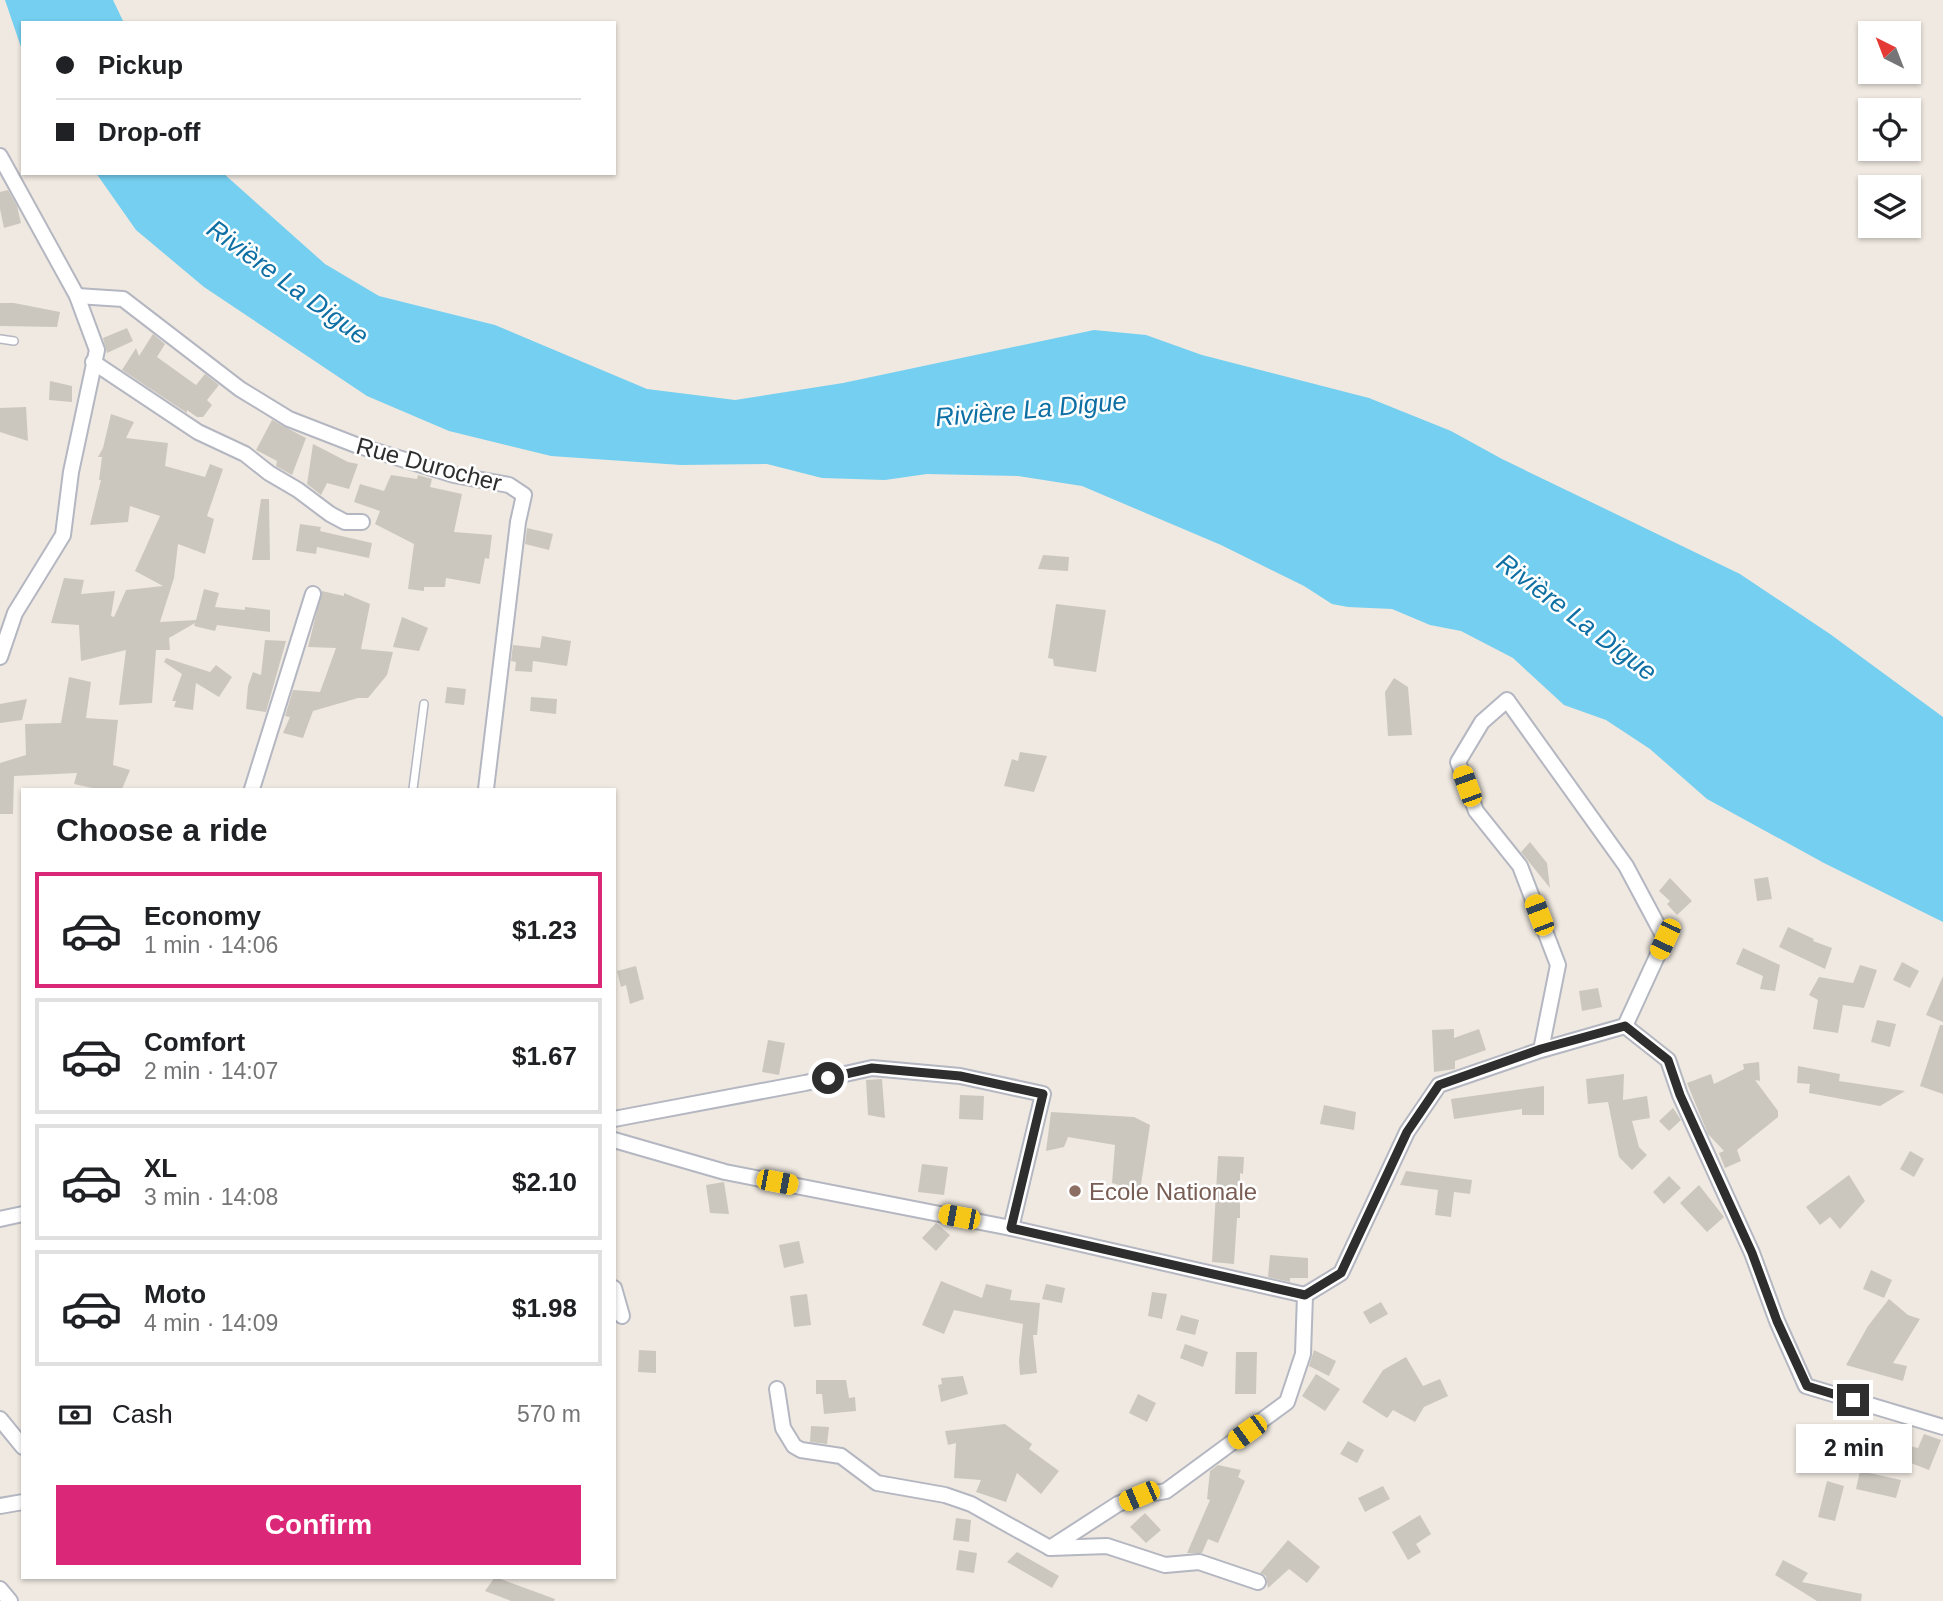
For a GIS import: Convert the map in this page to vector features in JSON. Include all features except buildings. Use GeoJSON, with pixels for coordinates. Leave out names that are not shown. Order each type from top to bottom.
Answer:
{"type":"FeatureCollection","features":[{"type":"Feature","properties":{"kind":"street"},"geometry":{"type":"LineString","coordinates":[[0,156],[77,296],[97,349],[71,472],[63,535],[15,614],[0,657]]}},
{"type":"Feature","properties":{"kind":"street","name":"Rue Durocher"},"geometry":{"type":"LineString","coordinates":[[77,296],[123,299],[240,389],[289,419],[356,445],[454,475],[509,485],[524,495],[518,522],[486,788]]}},
{"type":"Feature","properties":{"kind":"street"},"geometry":{"type":"LineString","coordinates":[[93,362],[198,432],[245,454],[337,518],[345,522],[362,522]]}},
{"type":"Feature","properties":{"kind":"street"},"geometry":{"type":"LineString","coordinates":[[252,788],[313,594]]}},
{"type":"Feature","properties":{"kind":"street"},"geometry":{"type":"LineString","coordinates":[[616,1141],[725,1172],[1011,1228],[1305,1295],[1341,1273],[1407,1132],[1439,1085],[1541,1049],[1625,1026],[1665,939],[1626,866],[1507,700],[1482,722],[1458,762],[1476,811],[1520,866],[1559,965],[1541,1049]]}},
{"type":"Feature","properties":{"kind":"street"},"geometry":{"type":"LineString","coordinates":[[1625,1026],[1668,1060],[1680,1095],[1752,1253],[1777,1321],[1807,1386],[1943,1427]]}},
{"type":"Feature","properties":{"kind":"street"},"geometry":{"type":"LineString","coordinates":[[616,1119],[872,1068],[960,1076],[1043,1094],[1011,1228]]}},
{"type":"Feature","properties":{"kind":"street"},"geometry":{"type":"LineString","coordinates":[[0,1219],[21,1214]]}},
{"type":"Feature","properties":{"kind":"street"},"geometry":{"type":"LineString","coordinates":[[616,1295],[622,1316]]}},
{"type":"Feature","properties":{"kind":"street"},"geometry":{"type":"LineString","coordinates":[[1050,1548],[1118,1504],[1139,1496],[1166,1491],[1287,1402],[1303,1354],[1305,1295]]}},
{"type":"Feature","properties":{"kind":"street"},"geometry":{"type":"LineString","coordinates":[[777,1389],[783,1428],[794,1446],[800,1450],[841,1456],[877,1483],[945,1495],[971,1504],[1050,1548],[1107,1546],[1165,1565],[1199,1562],[1258,1582]]}},
{"type":"Feature","properties":{"kind":"street"},"geometry":{"type":"LineString","coordinates":[[0,1419],[21,1445]]}},
{"type":"Feature","properties":{"kind":"street"},"geometry":{"type":"LineString","coordinates":[[0,1506],[21,1502]]}},
{"type":"Feature","properties":{"kind":"street"},"geometry":{"type":"LineString","coordinates":[[0,1589],[10,1601]]}},
{"type":"Feature","properties":{"kind":"lane"},"geometry":{"type":"LineString","coordinates":[[0,339],[13,341]]}},
{"type":"Feature","properties":{"kind":"lane"},"geometry":{"type":"LineString","coordinates":[[412,788],[424,704]]}},
{"type":"Feature","properties":{"kind":"water"},"geometry":{"type":"Polygon","coordinates":[[[5,0],[113,0],[123,21],[21,21],[21,47],[5,0]]]}},
{"type":"Feature","properties":{"kind":"water","name":"Rivière La Digue"},"geometry":{"type":"Polygon","coordinates":[[[97,175],[225,175],[325,264],[379,296],[495,325],[647,389],[735,400],[843,383],[1094,330],[1146,335],[1202,355],[1369,398],[1451,431],[1502,459],[1740,574],[1830,634],[1943,717],[1943,922],[1824,863],[1707,799],[1650,749],[1606,720],[1564,705],[1513,658],[1461,631],[1430,625],[1392,609],[1332,604],[1304,586],[1221,545],[1082,486],[1018,476],[927,474],[885,480],[822,478],[767,464],[681,465],[551,456],[449,431],[367,396],[204,287],[136,230],[97,175]]]}},
{"type":"Feature","properties":{"kind":"place","name":"Ecole Nationale"},"geometry":{"type":"Point","coordinates":[1075,1191]}},
{"type":"Feature","properties":{"kind":"route"},"geometry":{"type":"LineString","coordinates":[[828,1078],[872,1068],[960,1076],[1043,1094],[1011,1228],[1305,1295],[1341,1273],[1407,1132],[1439,1085],[1541,1049],[1625,1026],[1668,1060],[1680,1095],[1752,1253],[1777,1321],[1807,1386],[1853,1400]]}}]}
